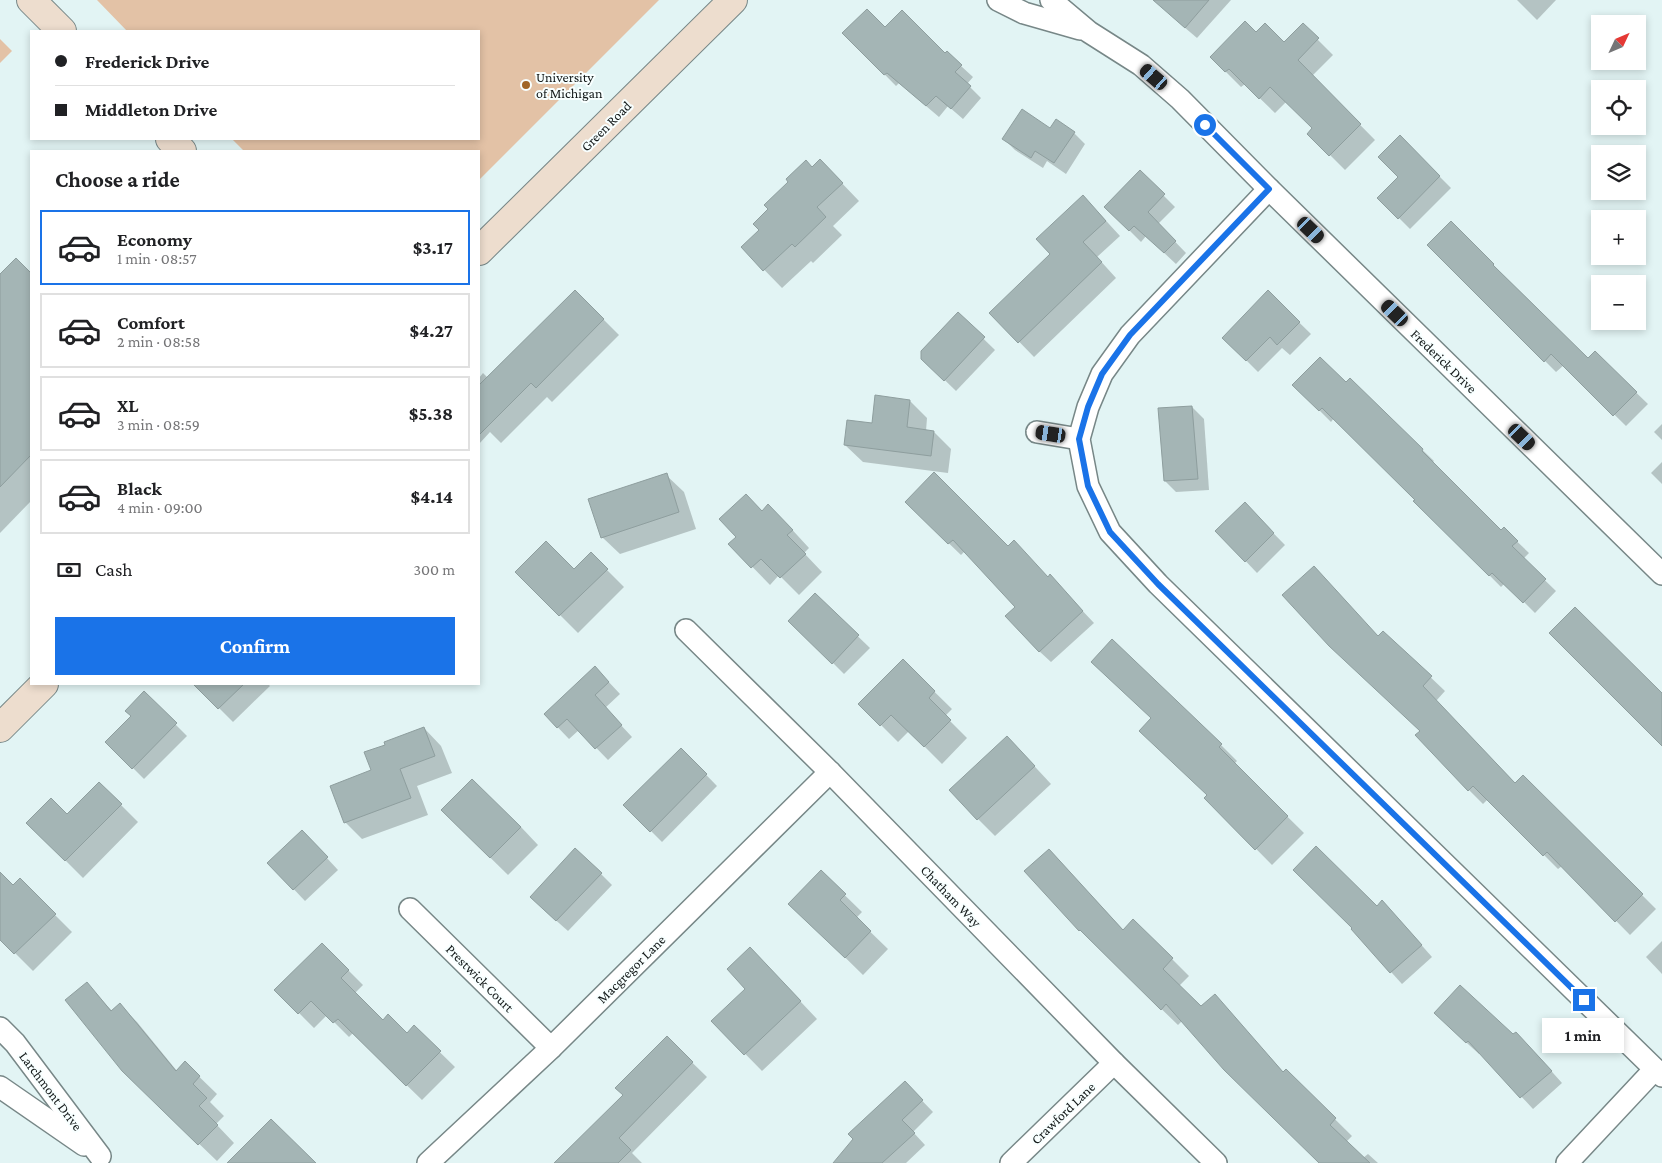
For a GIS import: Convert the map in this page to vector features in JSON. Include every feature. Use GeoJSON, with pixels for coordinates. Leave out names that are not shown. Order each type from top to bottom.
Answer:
{"type":"FeatureCollection","features":[{"type":"Feature","properties":{"kind":"street"},"geometry":{"type":"LineString","coordinates":[[31,0],[61,30]]}},
{"type":"Feature","properties":{"kind":"street","name":"Green Road"},"geometry":{"type":"LineString","coordinates":[[480,250],[733,0]]}},
{"type":"Feature","properties":{"kind":"street","name":"Frederick Drive"},"geometry":{"type":"LineString","coordinates":[[998,0],[1024,12],[1089,32]]}},
{"type":"Feature","properties":{"kind":"street","name":"Frederick Drive"},"geometry":{"type":"LineString","coordinates":[[1051,0],[1089,32],[1141,65],[1180,99],[1269,189],[1662,574]]}},
{"type":"Feature","properties":{"kind":"street"},"geometry":{"type":"LineString","coordinates":[[171,140],[181,150]]}},
{"type":"Feature","properties":{"kind":"street"},"geometry":{"type":"LineString","coordinates":[[1269,189],[1130,335],[1102,374],[1088,407],[1079,439],[1088,486],[1110,532],[1158,584],[1659,1073],[1567,1163]]}},
{"type":"Feature","properties":{"kind":"street"},"geometry":{"type":"LineString","coordinates":[[1038,432],[1079,439]]}},
{"type":"Feature","properties":{"kind":"street","name":"Chatham Way"},"geometry":{"type":"LineString","coordinates":[[686,630],[830,772],[1114,1063],[1216,1163]]}},
{"type":"Feature","properties":{"kind":"street"},"geometry":{"type":"LineString","coordinates":[[0,728],[43,685]]}},
{"type":"Feature","properties":{"kind":"street","name":"Macgregor Lane"},"geometry":{"type":"LineString","coordinates":[[428,1163],[551,1048],[830,772]]}},
{"type":"Feature","properties":{"kind":"street","name":"Prestwick Court"},"geometry":{"type":"LineString","coordinates":[[410,908],[551,1048]]}},
{"type":"Feature","properties":{"kind":"street","name":"Larchmont Drive"},"geometry":{"type":"LineString","coordinates":[[0,1028],[15,1043],[104,1160]]}},
{"type":"Feature","properties":{"kind":"street","name":"Crawford Lane"},"geometry":{"type":"LineString","coordinates":[[1011,1163],[1114,1063]]}},
{"type":"Feature","properties":{"kind":"street","name":"Larchmont Drive"},"geometry":{"type":"LineString","coordinates":[[0,1087],[104,1160]]}},
{"type":"Feature","properties":{"kind":"shaded area","name":"University of Michigan"},"geometry":{"type":"Polygon","coordinates":[[[97,0],[659,0],[480,179],[480,150],[243,150],[233,140],[480,140],[480,30],[126,30],[97,0]]]}},
{"type":"Feature","properties":{"kind":"shaded area"},"geometry":{"type":"Polygon","coordinates":[[[0,39],[12,51],[0,63],[0,39]]]}},
{"type":"Feature","properties":{"kind":"building"},"geometry":{"type":"Polygon","coordinates":[[[1153,0],[1209,0],[1185,28],[1153,0]]]}},
{"type":"Feature","properties":{"kind":"building"},"geometry":{"type":"Polygon","coordinates":[[[867,9],[885,27],[902,10],[945,53],[947,51],[962,65],[955,72],[971,86],[951,109],[936,96],[926,106],[887,73],[884,75],[842,33],[867,9]]]}},
{"type":"Feature","properties":{"kind":"building"},"geometry":{"type":"Polygon","coordinates":[[[1245,21],[1256,32],[1265,23],[1284,42],[1303,23],[1319,38],[1298,60],[1361,124],[1329,156],[1307,134],[1312,128],[1270,87],[1259,99],[1229,69],[1225,72],[1210,57],[1245,21]]]}},
{"type":"Feature","properties":{"kind":"building"},"geometry":{"type":"Polygon","coordinates":[[[1022,109],[1050,128],[1056,119],[1075,132],[1054,163],[1035,151],[1031,158],[1002,139],[1022,109]]]}},
{"type":"Feature","properties":{"kind":"building"},"geometry":{"type":"Polygon","coordinates":[[[1400,135],[1440,176],[1398,219],[1377,198],[1398,177],[1378,157],[1400,135]]]}},
{"type":"Feature","properties":{"kind":"building"},"geometry":{"type":"Polygon","coordinates":[[[820,159],[843,183],[817,207],[826,217],[795,247],[792,244],[763,271],[741,247],[759,230],[753,224],[768,209],[764,205],[788,182],[786,179],[806,160],[812,167],[820,159]]]}},
{"type":"Feature","properties":{"kind":"building"},"geometry":{"type":"Polygon","coordinates":[[[1140,170],[1165,194],[1148,212],[1176,241],[1164,253],[1134,226],[1129,231],[1104,207],[1140,170]]]}},
{"type":"Feature","properties":{"kind":"building"},"geometry":{"type":"Polygon","coordinates":[[[1083,195],[1106,221],[1083,242],[1102,262],[1018,343],[989,313],[1050,254],[1036,239],[1083,195]]]}},
{"type":"Feature","properties":{"kind":"building"},"geometry":{"type":"Polygon","coordinates":[[[1451,221],[1588,358],[1595,351],[1637,392],[1613,416],[1551,354],[1544,362],[1427,245],[1451,221]]]}},
{"type":"Feature","properties":{"kind":"building"},"geometry":{"type":"Polygon","coordinates":[[[16,258],[30,272],[30,456],[0,487],[0,274],[16,258]]]}},
{"type":"Feature","properties":{"kind":"building"},"geometry":{"type":"Polygon","coordinates":[[[575,290],[604,319],[536,388],[531,383],[480,434],[480,384],[575,290]]]}},
{"type":"Feature","properties":{"kind":"building"},"geometry":{"type":"Polygon","coordinates":[[[1268,290],[1300,322],[1277,345],[1270,337],[1246,361],[1222,338],[1268,290]]]}},
{"type":"Feature","properties":{"kind":"building"},"geometry":{"type":"Polygon","coordinates":[[[958,312],[985,337],[944,381],[921,359],[921,351],[958,312]]]}},
{"type":"Feature","properties":{"kind":"building"},"geometry":{"type":"Polygon","coordinates":[[[1320,357],[1346,382],[1350,378],[1423,449],[1422,451],[1501,530],[1504,527],[1518,541],[1512,546],[1546,579],[1523,603],[1492,573],[1489,576],[1322,408],[1319,411],[1292,385],[1320,357]]]}},
{"type":"Feature","properties":{"kind":"building"},"geometry":{"type":"Polygon","coordinates":[[[875,395],[910,400],[907,427],[934,431],[931,456],[844,445],[847,420],[872,423],[875,395]]]}},
{"type":"Feature","properties":{"kind":"building"},"geometry":{"type":"Polygon","coordinates":[[[1192,406],[1198,479],[1164,481],[1158,408],[1192,406]]]}},
{"type":"Feature","properties":{"kind":"building"},"geometry":{"type":"Polygon","coordinates":[[[934,472],[1008,546],[1014,540],[1048,577],[1050,574],[1083,611],[1039,652],[1005,616],[1015,607],[953,540],[948,544],[905,502],[934,472]]]}},
{"type":"Feature","properties":{"kind":"building"},"geometry":{"type":"Polygon","coordinates":[[[667,473],[679,512],[601,538],[588,499],[667,473]]]}},
{"type":"Feature","properties":{"kind":"building"},"geometry":{"type":"Polygon","coordinates":[[[746,494],[762,511],[768,504],[793,530],[787,535],[806,554],[780,578],[761,559],[751,568],[728,544],[736,537],[719,519],[746,494]]]}},
{"type":"Feature","properties":{"kind":"building"},"geometry":{"type":"Polygon","coordinates":[[[1245,502],[1274,533],[1245,562],[1215,531],[1245,502]]]}},
{"type":"Feature","properties":{"kind":"building"},"geometry":{"type":"Polygon","coordinates":[[[546,541],[574,569],[591,552],[608,569],[559,616],[515,572],[546,541]]]}},
{"type":"Feature","properties":{"kind":"building"},"geometry":{"type":"Polygon","coordinates":[[[1314,566],[1378,636],[1383,631],[1432,676],[1423,686],[1515,783],[1523,775],[1643,894],[1615,922],[1547,852],[1543,856],[1473,786],[1468,791],[1415,735],[1420,731],[1329,646],[1282,595],[1314,566]]]}},
{"type":"Feature","properties":{"kind":"building"},"geometry":{"type":"Polygon","coordinates":[[[815,593],[859,635],[832,664],[788,621],[815,593]]]}},
{"type":"Feature","properties":{"kind":"building"},"geometry":{"type":"Polygon","coordinates":[[[1575,607],[1662,693],[1662,746],[1549,633],[1575,607]]]}},
{"type":"Feature","properties":{"kind":"building"},"geometry":{"type":"Polygon","coordinates":[[[1112,639],[1222,744],[1219,747],[1288,816],[1255,850],[1204,798],[1207,795],[1139,731],[1151,718],[1091,662],[1112,639]]]}},
{"type":"Feature","properties":{"kind":"building"},"geometry":{"type":"Polygon","coordinates":[[[903,659],[935,691],[929,698],[951,720],[924,747],[891,715],[880,726],[858,704],[903,659]]]}},
{"type":"Feature","properties":{"kind":"building"},"geometry":{"type":"Polygon","coordinates":[[[595,666],[609,682],[595,695],[622,725],[595,749],[567,719],[557,728],[544,714],[595,666]]]}},
{"type":"Feature","properties":{"kind":"building"},"geometry":{"type":"Polygon","coordinates":[[[194,685],[243,685],[218,709],[194,685]]]}},
{"type":"Feature","properties":{"kind":"building"},"geometry":{"type":"Polygon","coordinates":[[[144,691],[177,723],[132,769],[105,742],[131,716],[125,711],[144,691]]]}},
{"type":"Feature","properties":{"kind":"building"},"geometry":{"type":"Polygon","coordinates":[[[424,727],[435,756],[400,769],[411,798],[344,823],[330,786],[371,770],[364,752],[385,745],[384,742],[424,727]]]}},
{"type":"Feature","properties":{"kind":"building"},"geometry":{"type":"Polygon","coordinates":[[[1007,736],[1035,766],[977,820],[949,790],[1007,736]]]}},
{"type":"Feature","properties":{"kind":"building"},"geometry":{"type":"Polygon","coordinates":[[[681,748],[707,774],[650,832],[623,805],[681,748]]]}},
{"type":"Feature","properties":{"kind":"building"},"geometry":{"type":"Polygon","coordinates":[[[472,779],[521,827],[490,858],[441,810],[472,779]]]}},
{"type":"Feature","properties":{"kind":"building"},"geometry":{"type":"Polygon","coordinates":[[[99,782],[122,804],[65,861],[26,823],[51,798],[67,814],[99,782]]]}},
{"type":"Feature","properties":{"kind":"building"},"geometry":{"type":"Polygon","coordinates":[[[302,830],[328,857],[293,890],[267,863],[302,830]]]}},
{"type":"Feature","properties":{"kind":"building"},"geometry":{"type":"Polygon","coordinates":[[[1316,846],[1377,906],[1382,900],[1422,945],[1390,973],[1352,928],[1293,870],[1316,846]]]}},
{"type":"Feature","properties":{"kind":"building"},"geometry":{"type":"Polygon","coordinates":[[[575,848],[602,873],[556,921],[530,897],[575,848]]]}},
{"type":"Feature","properties":{"kind":"building"},"geometry":{"type":"Polygon","coordinates":[[[1049,849],[1123,930],[1133,919],[1173,958],[1163,969],[1201,1006],[1215,994],[1283,1072],[1286,1069],[1336,1118],[1330,1125],[1370,1163],[1319,1163],[1224,1070],[1166,1004],[1161,1010],[1079,931],[1024,871],[1049,849]]]}},
{"type":"Feature","properties":{"kind":"building"},"geometry":{"type":"Polygon","coordinates":[[[821,870],[846,894],[840,900],[871,931],[845,958],[788,904],[821,870]]]}},
{"type":"Feature","properties":{"kind":"building"},"geometry":{"type":"Polygon","coordinates":[[[0,872],[13,885],[20,878],[56,914],[14,954],[0,940],[0,872]]]}},
{"type":"Feature","properties":{"kind":"building"},"geometry":{"type":"Polygon","coordinates":[[[322,943],[349,970],[341,978],[383,1020],[388,1014],[407,1033],[414,1025],[441,1051],[406,1086],[338,1019],[333,1023],[311,1001],[298,1014],[274,990],[322,943]]]}},
{"type":"Feature","properties":{"kind":"building"},"geometry":{"type":"Polygon","coordinates":[[[750,947],[801,1001],[744,1055],[711,1021],[745,989],[727,969],[750,947]]]}},
{"type":"Feature","properties":{"kind":"building"},"geometry":{"type":"Polygon","coordinates":[[[87,982],[111,1011],[120,1003],[176,1071],[185,1061],[200,1076],[193,1084],[207,1098],[199,1106],[218,1125],[198,1145],[122,1071],[65,1000],[87,982]]]}},
{"type":"Feature","properties":{"kind":"building"},"geometry":{"type":"Polygon","coordinates":[[[1460,985],[1513,1034],[1516,1032],[1552,1071],[1520,1098],[1468,1041],[1466,1043],[1434,1013],[1460,985]]]}},
{"type":"Feature","properties":{"kind":"building"},"geometry":{"type":"Polygon","coordinates":[[[667,1036],[693,1062],[619,1138],[631,1150],[618,1163],[554,1163],[623,1095],[615,1088],[667,1036]]]}},
{"type":"Feature","properties":{"kind":"building"},"geometry":{"type":"Polygon","coordinates":[[[905,1081],[923,1100],[902,1120],[915,1133],[882,1163],[833,1163],[853,1139],[848,1134],[905,1081]]]}},
{"type":"Feature","properties":{"kind":"building"},"geometry":{"type":"Polygon","coordinates":[[[271,1119],[316,1163],[227,1163],[271,1119]]]}},
{"type":"Feature","properties":{"kind":"place","name":"University of Michigan"},"geometry":{"type":"Point","coordinates":[526,85]}},
{"type":"Feature","properties":{"kind":"route"},"geometry":{"type":"LineString","coordinates":[[1205,125],[1269,189],[1130,335],[1102,374],[1088,407],[1079,439],[1088,486],[1110,532],[1158,584],[1584,1000]]}}]}
